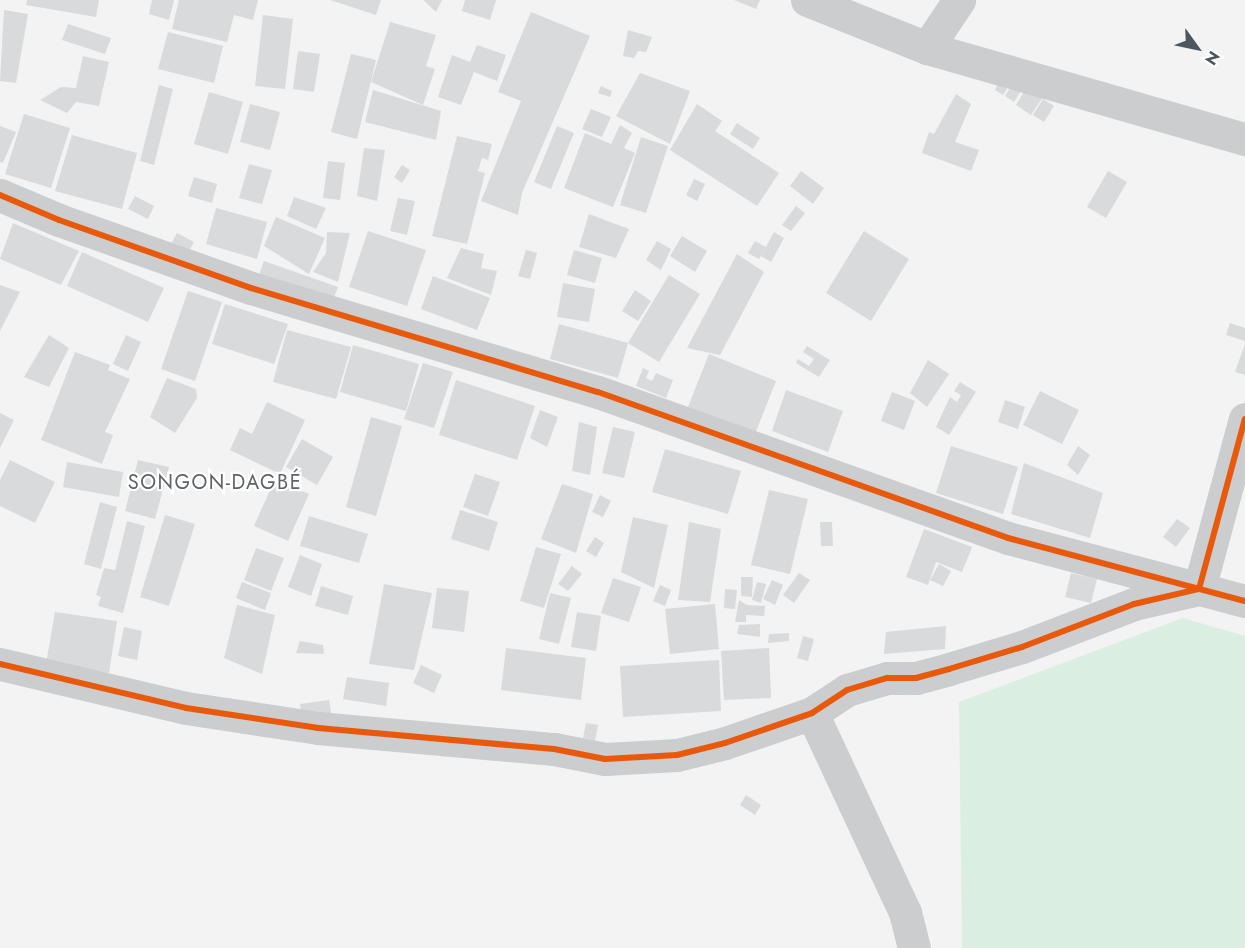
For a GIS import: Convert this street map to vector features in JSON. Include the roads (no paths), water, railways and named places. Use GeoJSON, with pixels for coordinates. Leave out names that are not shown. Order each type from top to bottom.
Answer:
{"type":"FeatureCollection","features":[{"type":"Feature","properties":{"kind":"street"},"geometry":{"type":"LineString","coordinates":[[807,0],[927,48],[1245,139]]}},
{"type":"Feature","properties":{"kind":"street"},"geometry":{"type":"LineString","coordinates":[[927,48],[959,0]]}},
{"type":"Feature","properties":{"kind":"street"},"geometry":{"type":"LineString","coordinates":[[0,195],[59,220],[251,288],[598,392],[1008,538],[1245,601]]}},
{"type":"Feature","properties":{"kind":"street"},"geometry":{"type":"LineString","coordinates":[[1199,589],[1245,419]]}},
{"type":"Feature","properties":{"kind":"street"},"geometry":{"type":"LineString","coordinates":[[0,664],[186,708],[318,728],[554,749],[605,759],[677,755],[725,743],[812,713],[847,690],[887,678],[916,678],[949,669],[1032,644],[1134,604],[1199,589]]}},
{"type":"Feature","properties":{"kind":"street"},"geometry":{"type":"LineString","coordinates":[[812,713],[905,912],[914,948]]}},
{"type":"Feature","properties":{"kind":"district","name":"SONGON-DAGBÉ"},"geometry":{"type":"Point","coordinates":[215,482]}}]}
